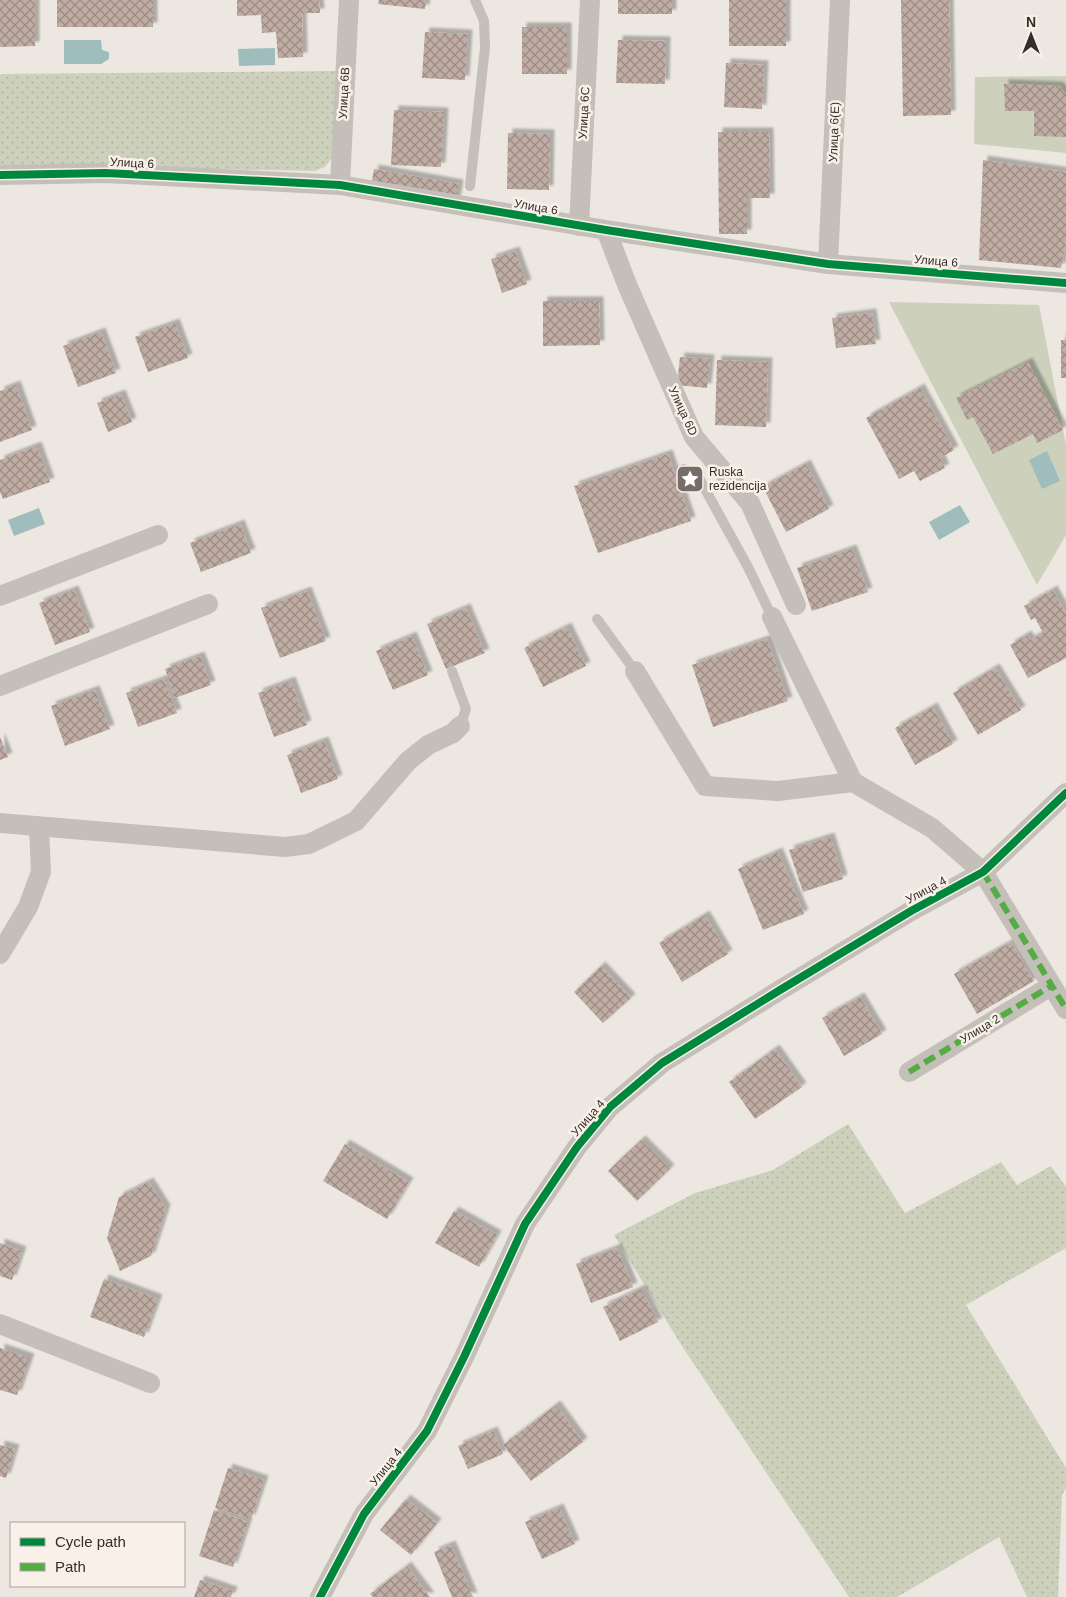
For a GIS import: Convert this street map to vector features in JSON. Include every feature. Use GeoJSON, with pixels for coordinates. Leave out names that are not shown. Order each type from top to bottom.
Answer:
{"type":"FeatureCollection","features":[{"type":"Feature","properties":{"kind":"street","name":"Улица 6B"},"geometry":{"type":"LineString","coordinates":[[340,185],[349,0]]}},
{"type":"Feature","properties":{"kind":"street","name":"Улица 6C"},"geometry":{"type":"LineString","coordinates":[[579,226],[590,0]]}},
{"type":"Feature","properties":{"kind":"street","name":"Улица 6(E)"},"geometry":{"type":"LineString","coordinates":[[828,264],[840,0]]}},
{"type":"Feature","properties":{"kind":"street","name":"Улица 6"},"geometry":{"type":"LineString","coordinates":[[0,175],[106,173],[340,185],[579,226],[828,264],[1066,283]]}},
{"type":"Feature","properties":{"kind":"street","name":"Улица 6D"},"geometry":{"type":"LineString","coordinates":[[606,230],[628,287],[694,437],[750,503],[796,605]]}},
{"type":"Feature","properties":{"kind":"street"},"geometry":{"type":"LineString","coordinates":[[0,596],[158,535]]}},
{"type":"Feature","properties":{"kind":"street"},"geometry":{"type":"LineString","coordinates":[[0,686],[208,604]]}},
{"type":"Feature","properties":{"kind":"street"},"geometry":{"type":"LineString","coordinates":[[772,617],[853,782],[932,828],[983,872],[1066,1010]]}},
{"type":"Feature","properties":{"kind":"street"},"geometry":{"type":"LineString","coordinates":[[635,671],[705,786],[778,792],[853,782]]}},
{"type":"Feature","properties":{"kind":"street"},"geometry":{"type":"LineString","coordinates":[[0,824],[285,847],[309,844],[356,821],[408,761],[428,745],[453,733],[460,726]]}},
{"type":"Feature","properties":{"kind":"street","name":"Улица 4"},"geometry":{"type":"LineString","coordinates":[[320,1597],[364,1514],[427,1431],[464,1357],[525,1224],[577,1148],[610,1107],[662,1063],[911,911],[983,872],[1066,793]]}},
{"type":"Feature","properties":{"kind":"street"},"geometry":{"type":"LineString","coordinates":[[0,954],[28,907],[41,872],[39,827]]}},
{"type":"Feature","properties":{"kind":"street","name":"Улица 2"},"geometry":{"type":"LineString","coordinates":[[909,1072],[1052,986]]}},
{"type":"Feature","properties":{"kind":"street"},"geometry":{"type":"LineString","coordinates":[[0,1324],[150,1383]]}},
{"type":"Feature","properties":{"kind":"lane"},"geometry":{"type":"LineString","coordinates":[[470,186],[485,47],[484,21],[475,0]]}},
{"type":"Feature","properties":{"kind":"lane"},"geometry":{"type":"LineString","coordinates":[[684,469],[700,480],[748,567],[772,617]]}},
{"type":"Feature","properties":{"kind":"lane"},"geometry":{"type":"LineString","coordinates":[[597,619],[635,671]]}},
{"type":"Feature","properties":{"kind":"lane"},"geometry":{"type":"LineString","coordinates":[[452,672],[466,709],[460,726]]}},
{"type":"Feature","properties":{"kind":"green space"},"geometry":{"type":"Polygon","coordinates":[[[336,71],[332,158],[325,167],[314,171],[0,165],[0,74],[336,71]]]}},
{"type":"Feature","properties":{"kind":"green space"},"geometry":{"type":"Polygon","coordinates":[[[1066,76],[1066,153],[974,144],[975,77],[1066,76]]]}},
{"type":"Feature","properties":{"kind":"green space"},"geometry":{"type":"Polygon","coordinates":[[[889,302],[1039,305],[1066,445],[1066,535],[1037,585],[889,302]]]}},
{"type":"Feature","properties":{"kind":"green space"},"geometry":{"type":"Polygon","coordinates":[[[848,1124],[905,1213],[1001,1162],[1017,1185],[1051,1166],[1066,1187],[1066,1248],[966,1305],[1066,1468],[1066,1488],[1062,1495],[1058,1597],[1027,1597],[999,1537],[897,1597],[849,1597],[680,1343],[614,1235],[695,1193],[773,1170],[848,1124]]]}},
{"type":"Feature","properties":{"kind":"water"},"geometry":{"type":"Polygon","coordinates":[[[64,40],[101,40],[102,50],[109,52],[109,59],[101,64],[64,64],[64,40]]]}},
{"type":"Feature","properties":{"kind":"water"},"geometry":{"type":"Polygon","coordinates":[[[275,48],[275,65],[239,66],[238,49],[275,48]]]}},
{"type":"Feature","properties":{"kind":"water"},"geometry":{"type":"Polygon","coordinates":[[[1047,451],[1060,481],[1042,489],[1029,460],[1047,451]]]}},
{"type":"Feature","properties":{"kind":"water"},"geometry":{"type":"Polygon","coordinates":[[[960,505],[970,522],[939,540],[929,522],[960,505]]]}},
{"type":"Feature","properties":{"kind":"water"},"geometry":{"type":"Polygon","coordinates":[[[39,508],[45,524],[14,536],[8,520],[39,508]]]}},
{"type":"Feature","properties":{"kind":"building"},"geometry":{"type":"Polygon","coordinates":[[[0,0],[35,0],[35,46],[0,47],[0,0]]]}},
{"type":"Feature","properties":{"kind":"building"},"geometry":{"type":"Polygon","coordinates":[[[57,0],[153,0],[153,27],[57,27],[57,0]]]}},
{"type":"Feature","properties":{"kind":"building"},"geometry":{"type":"Polygon","coordinates":[[[237,0],[319,0],[320,13],[302,13],[303,57],[278,58],[276,32],[262,33],[261,15],[237,16],[237,0]]]}},
{"type":"Feature","properties":{"kind":"building"},"geometry":{"type":"Polygon","coordinates":[[[379,0],[426,0],[425,9],[378,4],[379,0]]]}},
{"type":"Feature","properties":{"kind":"building"},"geometry":{"type":"Polygon","coordinates":[[[618,0],[672,0],[672,14],[618,14],[618,0]]]}},
{"type":"Feature","properties":{"kind":"building"},"geometry":{"type":"Polygon","coordinates":[[[729,0],[786,0],[786,46],[729,46],[729,0]]]}},
{"type":"Feature","properties":{"kind":"building"},"geometry":{"type":"Polygon","coordinates":[[[901,0],[949,0],[951,115],[903,116],[901,0]]]}},
{"type":"Feature","properties":{"kind":"building"},"geometry":{"type":"Polygon","coordinates":[[[522,27],[567,27],[567,74],[522,74],[522,27]]]}},
{"type":"Feature","properties":{"kind":"building"},"geometry":{"type":"Polygon","coordinates":[[[425,32],[468,34],[465,80],[422,78],[425,32]]]}},
{"type":"Feature","properties":{"kind":"building"},"geometry":{"type":"Polygon","coordinates":[[[618,40],[666,41],[665,84],[616,83],[618,40]]]}},
{"type":"Feature","properties":{"kind":"building"},"geometry":{"type":"Polygon","coordinates":[[[726,63],[764,65],[762,109],[724,107],[726,63]]]}},
{"type":"Feature","properties":{"kind":"building"},"geometry":{"type":"Polygon","coordinates":[[[1004,84],[1059,86],[1066,95],[1066,137],[1034,136],[1034,111],[1005,111],[1004,84]]]}},
{"type":"Feature","properties":{"kind":"building"},"geometry":{"type":"Polygon","coordinates":[[[394,110],[444,112],[441,167],[391,165],[394,110]]]}},
{"type":"Feature","properties":{"kind":"building"},"geometry":{"type":"Polygon","coordinates":[[[718,132],[769,132],[770,198],[747,198],[747,234],[719,234],[718,132]]]}},
{"type":"Feature","properties":{"kind":"building"},"geometry":{"type":"Polygon","coordinates":[[[508,133],[550,134],[549,190],[507,189],[508,133]]]}},
{"type":"Feature","properties":{"kind":"building"},"geometry":{"type":"Polygon","coordinates":[[[983,160],[1066,172],[1066,242],[1061,268],[979,260],[983,160]]]}},
{"type":"Feature","properties":{"kind":"building"},"geometry":{"type":"Polygon","coordinates":[[[374,169],[459,184],[456,202],[371,187],[374,169]]]}},
{"type":"Feature","properties":{"kind":"building"},"geometry":{"type":"Polygon","coordinates":[[[515,251],[527,284],[502,293],[491,259],[515,251]]]}},
{"type":"Feature","properties":{"kind":"building"},"geometry":{"type":"Polygon","coordinates":[[[543,301],[599,301],[600,345],[543,346],[543,301]]]}},
{"type":"Feature","properties":{"kind":"building"},"geometry":{"type":"Polygon","coordinates":[[[872,313],[876,344],[836,348],[832,318],[872,313]]]}},
{"type":"Feature","properties":{"kind":"building"},"geometry":{"type":"Polygon","coordinates":[[[175,323],[188,358],[148,372],[135,337],[175,323]]]}},
{"type":"Feature","properties":{"kind":"building"},"geometry":{"type":"Polygon","coordinates":[[[101,332],[116,373],[78,387],[63,346],[101,332]]]}},
{"type":"Feature","properties":{"kind":"building"},"geometry":{"type":"Polygon","coordinates":[[[1061,340],[1066,340],[1066,378],[1061,378],[1061,340]]]}},
{"type":"Feature","properties":{"kind":"building"},"geometry":{"type":"Polygon","coordinates":[[[680,357],[710,359],[707,388],[677,385],[680,357]]]}},
{"type":"Feature","properties":{"kind":"building"},"geometry":{"type":"Polygon","coordinates":[[[717,360],[768,362],[766,427],[715,425],[717,360]]]}},
{"type":"Feature","properties":{"kind":"building"},"geometry":{"type":"Polygon","coordinates":[[[1028,362],[1063,430],[1037,443],[1033,434],[993,454],[973,417],[967,420],[956,398],[1028,362]]]}},
{"type":"Feature","properties":{"kind":"building"},"geometry":{"type":"Polygon","coordinates":[[[16,385],[32,430],[0,442],[0,391],[16,385]]]}},
{"type":"Feature","properties":{"kind":"building"},"geometry":{"type":"Polygon","coordinates":[[[920,388],[954,450],[940,458],[945,468],[920,481],[914,471],[899,479],[866,418],[920,388]]]}},
{"type":"Feature","properties":{"kind":"building"},"geometry":{"type":"Polygon","coordinates":[[[121,394],[132,422],[108,432],[97,403],[121,394]]]}},
{"type":"Feature","properties":{"kind":"building"},"geometry":{"type":"Polygon","coordinates":[[[37,446],[50,482],[3,499],[0,492],[0,460],[37,446]]]}},
{"type":"Feature","properties":{"kind":"building"},"geometry":{"type":"Polygon","coordinates":[[[668,454],[691,521],[598,553],[574,486],[668,454]]]}},
{"type":"Feature","properties":{"kind":"building"},"geometry":{"type":"Polygon","coordinates":[[[806,464],[829,509],[786,532],[763,487],[806,464]]]}},
{"type":"Feature","properties":{"kind":"building"},"geometry":{"type":"Polygon","coordinates":[[[240,524],[251,553],[201,572],[190,543],[240,524]]]}},
{"type":"Feature","properties":{"kind":"building"},"geometry":{"type":"Polygon","coordinates":[[[852,549],[868,592],[812,611],[797,568],[852,549]]]}},
{"type":"Feature","properties":{"kind":"building"},"geometry":{"type":"Polygon","coordinates":[[[74,590],[90,632],[55,645],[39,603],[74,590]]]}},
{"type":"Feature","properties":{"kind":"building"},"geometry":{"type":"Polygon","coordinates":[[[1053,590],[1066,614],[1066,658],[1028,678],[1010,645],[1027,635],[1030,640],[1043,633],[1035,618],[1031,620],[1024,606],[1053,590]]]}},
{"type":"Feature","properties":{"kind":"building"},"geometry":{"type":"Polygon","coordinates":[[[307,591],[326,641],[280,658],[261,608],[307,591]]]}},
{"type":"Feature","properties":{"kind":"building"},"geometry":{"type":"Polygon","coordinates":[[[466,608],[485,653],[446,669],[427,624],[466,608]]]}},
{"type":"Feature","properties":{"kind":"building"},"geometry":{"type":"Polygon","coordinates":[[[567,627],[586,666],[543,687],[524,648],[567,627]]]}},
{"type":"Feature","properties":{"kind":"building"},"geometry":{"type":"Polygon","coordinates":[[[412,636],[428,675],[393,690],[376,651],[412,636]]]}},
{"type":"Feature","properties":{"kind":"building"},"geometry":{"type":"Polygon","coordinates":[[[767,639],[788,701],[713,727],[692,665],[767,639]]]}},
{"type":"Feature","properties":{"kind":"building"},"geometry":{"type":"Polygon","coordinates":[[[200,656],[211,685],[175,698],[165,669],[200,656]]]}},
{"type":"Feature","properties":{"kind":"building"},"geometry":{"type":"Polygon","coordinates":[[[995,668],[1021,710],[978,735],[953,693],[995,668]]]}},
{"type":"Feature","properties":{"kind":"building"},"geometry":{"type":"Polygon","coordinates":[[[164,679],[177,713],[138,727],[126,693],[164,679]]]}},
{"type":"Feature","properties":{"kind":"building"},"geometry":{"type":"Polygon","coordinates":[[[291,681],[307,725],[274,737],[258,693],[291,681]]]}},
{"type":"Feature","properties":{"kind":"building"},"geometry":{"type":"Polygon","coordinates":[[[95,690],[110,729],[65,746],[51,706],[95,690]]]}},
{"type":"Feature","properties":{"kind":"building"},"geometry":{"type":"Polygon","coordinates":[[[933,707],[953,744],[915,765],[895,728],[933,707]]]}},
{"type":"Feature","properties":{"kind":"building"},"geometry":{"type":"Polygon","coordinates":[[[0,737],[8,757],[0,760],[0,737]]]}},
{"type":"Feature","properties":{"kind":"building"},"geometry":{"type":"Polygon","coordinates":[[[324,741],[338,779],[301,793],[287,755],[324,741]]]}},
{"type":"Feature","properties":{"kind":"building"},"geometry":{"type":"Polygon","coordinates":[[[830,837],[843,879],[803,892],[789,850],[830,837]]]}},
{"type":"Feature","properties":{"kind":"building"},"geometry":{"type":"Polygon","coordinates":[[[778,852],[804,914],[763,930],[738,869],[778,852]]]}},
{"type":"Feature","properties":{"kind":"building"},"geometry":{"type":"Polygon","coordinates":[[[705,915],[728,954],[682,982],[659,943],[705,915]]]}},
{"type":"Feature","properties":{"kind":"building"},"geometry":{"type":"Polygon","coordinates":[[[1011,942],[1034,981],[977,1014],[954,974],[1011,942]]]}},
{"type":"Feature","properties":{"kind":"building"},"geometry":{"type":"Polygon","coordinates":[[[601,966],[631,998],[603,1023],[574,992],[601,966]]]}},
{"type":"Feature","properties":{"kind":"building"},"geometry":{"type":"Polygon","coordinates":[[[860,997],[882,1034],[844,1056],[822,1018],[860,997]]]}},
{"type":"Feature","properties":{"kind":"building"},"geometry":{"type":"Polygon","coordinates":[[[775,1049],[802,1087],[755,1119],[729,1082],[775,1049]]]}},
{"type":"Feature","properties":{"kind":"building"},"geometry":{"type":"Polygon","coordinates":[[[641,1140],[670,1169],[637,1201],[608,1171],[641,1140]]]}},
{"type":"Feature","properties":{"kind":"building"},"geometry":{"type":"Polygon","coordinates":[[[345,1144],[409,1182],[387,1219],[323,1181],[345,1144]]]}},
{"type":"Feature","properties":{"kind":"building"},"geometry":{"type":"Polygon","coordinates":[[[149,1182],[166,1209],[151,1256],[120,1271],[107,1238],[119,1197],[149,1182]]]}},
{"type":"Feature","properties":{"kind":"building"},"geometry":{"type":"Polygon","coordinates":[[[454,1211],[497,1235],[479,1267],[435,1243],[454,1211]]]}},
{"type":"Feature","properties":{"kind":"building"},"geometry":{"type":"Polygon","coordinates":[[[0,1243],[22,1251],[12,1280],[0,1276],[0,1243]]]}},
{"type":"Feature","properties":{"kind":"building"},"geometry":{"type":"Polygon","coordinates":[[[617,1248],[633,1287],[591,1303],[576,1264],[617,1248]]]}},
{"type":"Feature","properties":{"kind":"building"},"geometry":{"type":"Polygon","coordinates":[[[104,1279],[158,1299],[144,1337],[90,1317],[104,1279]]]}},
{"type":"Feature","properties":{"kind":"building"},"geometry":{"type":"Polygon","coordinates":[[[641,1289],[658,1322],[620,1341],[603,1307],[641,1289]]]}},
{"type":"Feature","properties":{"kind":"building"},"geometry":{"type":"Polygon","coordinates":[[[0,1348],[30,1358],[17,1395],[0,1390],[0,1348]]]}},
{"type":"Feature","properties":{"kind":"building"},"geometry":{"type":"Polygon","coordinates":[[[556,1405],[583,1442],[531,1481],[503,1445],[556,1405]]]}},
{"type":"Feature","properties":{"kind":"building"},"geometry":{"type":"Polygon","coordinates":[[[493,1431],[503,1454],[468,1469],[458,1446],[493,1431]]]}},
{"type":"Feature","properties":{"kind":"building"},"geometry":{"type":"Polygon","coordinates":[[[0,1445],[15,1449],[6,1478],[0,1476],[0,1445]]]}},
{"type":"Feature","properties":{"kind":"building"},"geometry":{"type":"Polygon","coordinates":[[[228,1468],[264,1480],[251,1519],[215,1508],[228,1468]]]}},
{"type":"Feature","properties":{"kind":"building"},"geometry":{"type":"Polygon","coordinates":[[[406,1499],[437,1523],[411,1555],[380,1530],[406,1499]]]}},
{"type":"Feature","properties":{"kind":"building"},"geometry":{"type":"Polygon","coordinates":[[[559,1508],[575,1544],[542,1559],[525,1522],[559,1508]]]}},
{"type":"Feature","properties":{"kind":"building"},"geometry":{"type":"Polygon","coordinates":[[[214,1510],[248,1522],[233,1567],[199,1556],[214,1510]]]}},
{"type":"Feature","properties":{"kind":"building"},"geometry":{"type":"Polygon","coordinates":[[[451,1545],[473,1597],[452,1597],[434,1552],[451,1545]]]}},
{"type":"Feature","properties":{"kind":"building"},"geometry":{"type":"Polygon","coordinates":[[[407,1566],[430,1597],[373,1597],[370,1594],[407,1566]]]}},
{"type":"Feature","properties":{"kind":"building"},"geometry":{"type":"Polygon","coordinates":[[[200,1580],[233,1591],[231,1597],[194,1597],[200,1580]]]}},
{"type":"Feature","properties":{"kind":"marked path"},"geometry":{"type":"LineString","coordinates":[[983,872],[1066,1009]]}},
{"type":"Feature","properties":{"kind":"marked path"},"geometry":{"type":"LineString","coordinates":[[909,1072],[1051,986]]}},
{"type":"Feature","properties":{"kind":"cycle path"},"geometry":{"type":"LineString","coordinates":[[0,175],[106,173],[340,185],[606,230],[828,264],[1066,283]]}},
{"type":"Feature","properties":{"kind":"cycle path"},"geometry":{"type":"LineString","coordinates":[[320,1597],[364,1514],[427,1431],[464,1357],[525,1224],[577,1147],[610,1107],[662,1063],[911,911],[983,872],[1066,793]]}},
{"type":"Feature","properties":{"kind":"place","name":"Ruska rezidencija"},"geometry":{"type":"Point","coordinates":[690,479]}}]}
